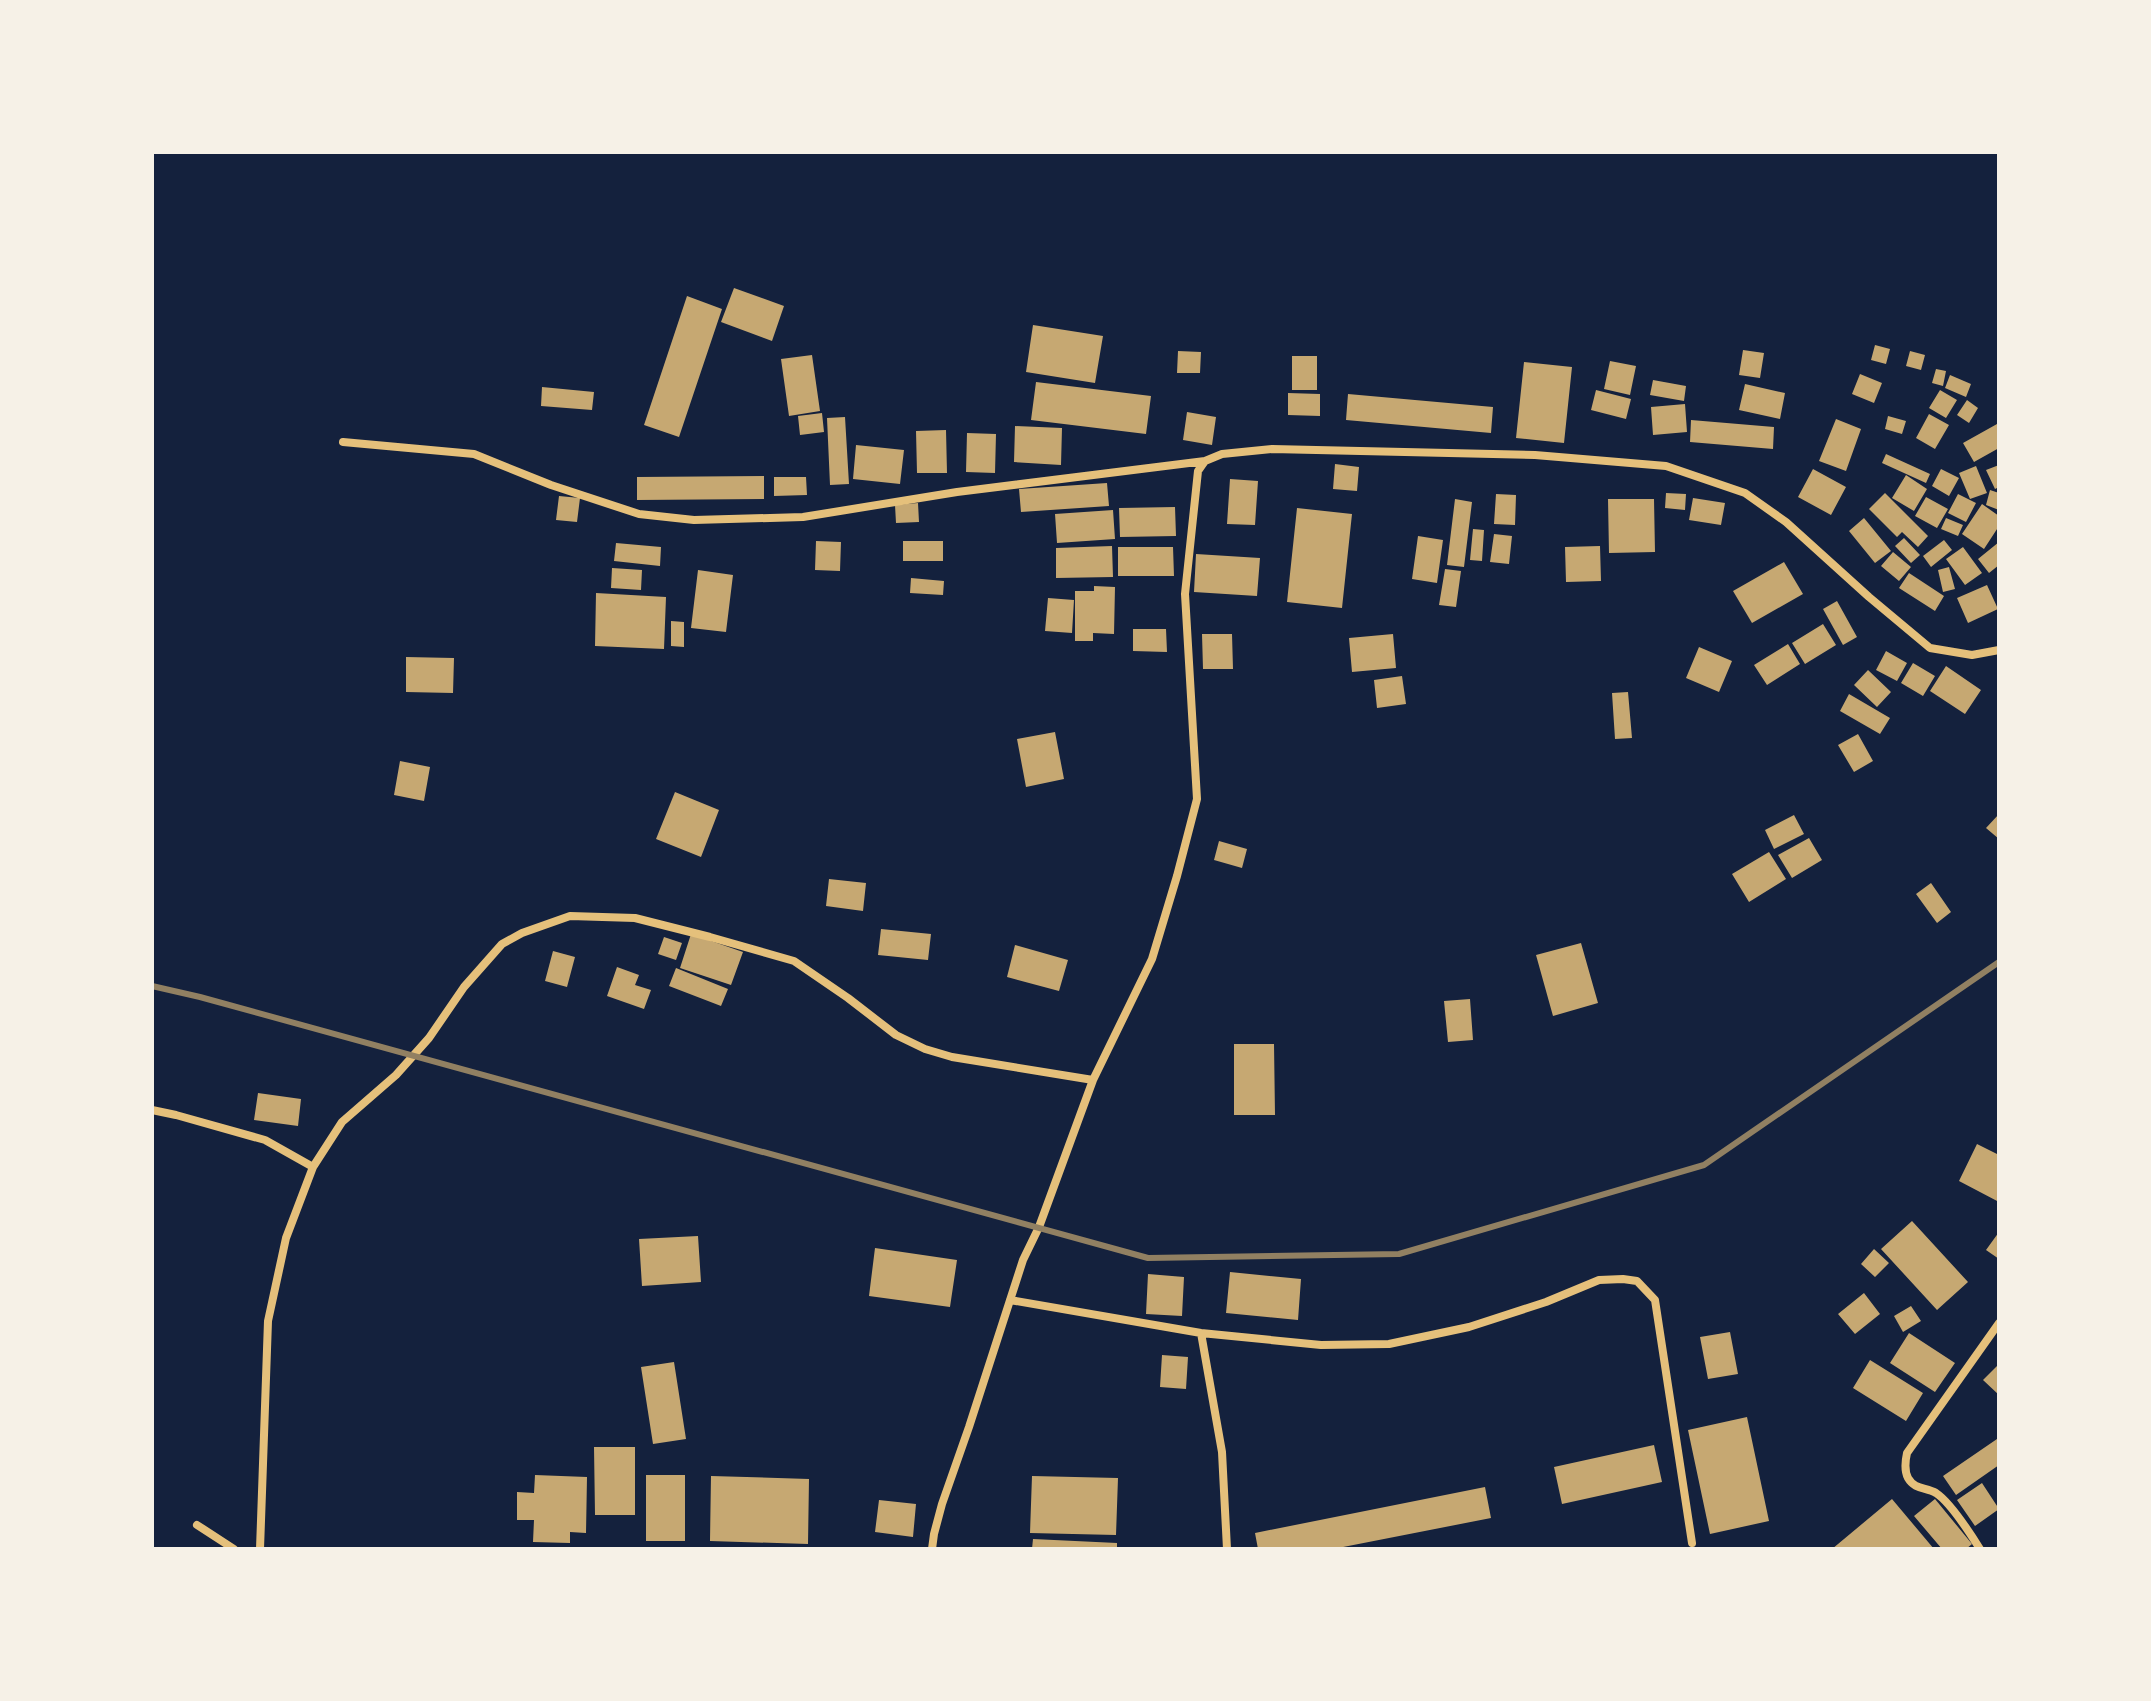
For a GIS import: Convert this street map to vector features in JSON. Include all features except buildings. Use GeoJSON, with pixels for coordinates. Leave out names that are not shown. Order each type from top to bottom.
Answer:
{"type":"FeatureCollection","features":[{"type":"Feature","properties":{"kind":"street"},"geometry":{"type":"LineString","coordinates":[[343,442],[474,454],[551,485],[639,514],[694,520],[803,517],[957,492],[1205,461],[1222,454],[1272,449],[1535,455],[1666,466],[1745,493],[1786,522],[1930,648],[1972,655],[1999,650]]}},
{"type":"Feature","properties":{"kind":"street"},"geometry":{"type":"LineString","coordinates":[[932,1549],[942,1504],[1023,1260],[1039,1227],[1093,1080],[1152,959],[1197,799],[1185,594],[1198,471],[1205,461]]}},
{"type":"Feature","properties":{"kind":"street"},"geometry":{"type":"LineString","coordinates":[[260,1549],[268,1321],[286,1238],[313,1167],[342,1122],[396,1075],[429,1038],[464,987],[502,944],[522,933],[570,916],[635,918],[794,961],[896,1035],[925,1049],[952,1057],[1093,1080]]}},
{"type":"Feature","properties":{"kind":"street"},"geometry":{"type":"LineString","coordinates":[[152,1110],[265,1140],[313,1167]]}},
{"type":"Feature","properties":{"kind":"street"},"geometry":{"type":"LineString","coordinates":[[1010,1300],[1201,1333],[1321,1345],[1389,1344],[1469,1327],[1546,1302],[1599,1280],[1637,1281],[1655,1300],[1692,1543]]}},
{"type":"Feature","properties":{"kind":"street"},"geometry":{"type":"LineString","coordinates":[[1980,1549],[1965,1525],[1935,1492],[1916,1488],[1904,1464],[1907,1453],[1999,1323]]}},
{"type":"Feature","properties":{"kind":"street"},"geometry":{"type":"LineString","coordinates":[[1201,1333],[1222,1452],[1227,1549]]}},
{"type":"Feature","properties":{"kind":"street"},"geometry":{"type":"LineString","coordinates":[[197,1525],[234,1549]]}},
{"type":"Feature","properties":{"kind":"railway"},"geometry":{"type":"LineString","coordinates":[[152,986],[1148,1258],[1399,1254],[1704,1165],[1999,962]]}}]}
